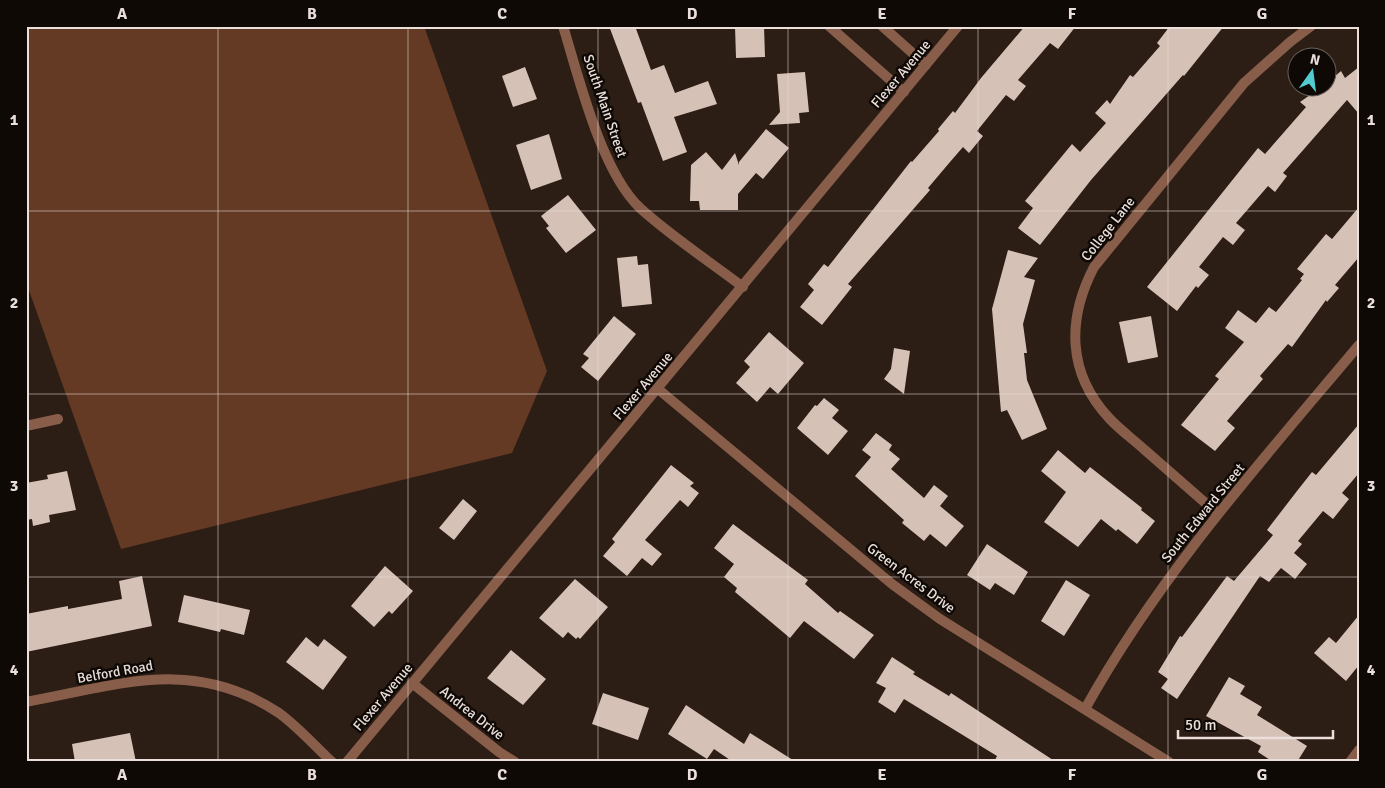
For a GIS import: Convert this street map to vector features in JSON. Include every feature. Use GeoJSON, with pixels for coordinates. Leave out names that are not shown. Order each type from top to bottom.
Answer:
{"type":"FeatureCollection","features":[{"type":"Feature","properties":{"kind":"street","name":"South Main Street"},"geometry":{"type":"LineString","coordinates":[[563,26],[604,153],[620,181],[639,207],[743,287]]}},
{"type":"Feature","properties":{"kind":"street"},"geometry":{"type":"LineString","coordinates":[[829,26],[904,92]]}},
{"type":"Feature","properties":{"kind":"street"},"geometry":{"type":"LineString","coordinates":[[882,26],[926,65]]}},
{"type":"Feature","properties":{"kind":"street","name":"Flexer Avenue"},"geometry":{"type":"LineString","coordinates":[[347,762],[958,26]]}},
{"type":"Feature","properties":{"kind":"street","name":"College Lane"},"geometry":{"type":"LineString","coordinates":[[1218,514],[1109,419],[1093,399],[1082,376],[1076,356],[1074,330],[1077,309],[1082,289],[1094,266],[1244,84],[1310,26]]}},
{"type":"Feature","properties":{"kind":"street","name":"South Edward Street"},"geometry":{"type":"LineString","coordinates":[[1085,710],[1146,608],[1218,514],[1359,345]]}},
{"type":"Feature","properties":{"kind":"street","name":"Green Acres Drive"},"geometry":{"type":"LineString","coordinates":[[658,389],[892,584],[940,619],[1169,762]]}},
{"type":"Feature","properties":{"kind":"street"},"geometry":{"type":"LineString","coordinates":[[26,426],[58,419]]}},
{"type":"Feature","properties":{"kind":"street","name":"Belford Road"},"geometry":{"type":"LineString","coordinates":[[26,702],[153,678],[196,680],[226,686],[255,698],[281,715],[332,762]]}},
{"type":"Feature","properties":{"kind":"street","name":"Andrea Drive"},"geometry":{"type":"LineString","coordinates":[[412,683],[499,752],[516,762]]}},
{"type":"Feature","properties":{"kind":"street"},"geometry":{"type":"LineString","coordinates":[[1350,762],[1359,750]]}},
{"type":"Feature","properties":{"kind":"shaded area"},"geometry":{"type":"Polygon","coordinates":[[[26,26],[424,26],[547,371],[512,453],[121,549],[26,282],[26,26]]]}},
{"type":"Feature","properties":{"kind":"building"},"geometry":{"type":"Polygon","coordinates":[[[609,26],[635,26],[651,70],[664,65],[675,93],[708,81],[717,104],[674,117],[687,152],[663,161],[641,102],[638,103],[609,26]]]}},
{"type":"Feature","properties":{"kind":"building"},"geometry":{"type":"Polygon","coordinates":[[[735,26],[764,26],[765,57],[736,58],[735,26]]]}},
{"type":"Feature","properties":{"kind":"building"},"geometry":{"type":"Polygon","coordinates":[[[1025,26],[1076,26],[1058,49],[1050,43],[1018,80],[1026,86],[1014,101],[1006,95],[977,131],[983,136],[969,153],[963,147],[950,162],[928,188],[930,190],[848,284],[852,287],[822,325],[800,307],[814,290],[808,284],[824,264],[828,267],[911,161],[939,131],[938,129],[953,111],[955,113],[981,78],[1025,26]]]}},
{"type":"Feature","properties":{"kind":"building"},"geometry":{"type":"Polygon","coordinates":[[[1170,26],[1224,26],[1184,76],[1091,180],[1040,245],[1018,228],[1033,208],[1025,201],[1072,144],[1080,152],[1106,123],[1095,113],[1107,100],[1110,104],[1130,75],[1133,77],[1160,46],[1157,43],[1170,26]]]}},
{"type":"Feature","properties":{"kind":"building"},"geometry":{"type":"Polygon","coordinates":[[[525,67],[537,99],[513,107],[502,76],[525,67]]]}},
{"type":"Feature","properties":{"kind":"building"},"geometry":{"type":"Polygon","coordinates":[[[1359,67],[1359,114],[1347,100],[1283,173],[1287,176],[1275,192],[1268,186],[1236,223],[1245,230],[1233,245],[1223,237],[1199,267],[1209,275],[1198,288],[1196,286],[1177,311],[1147,287],[1258,148],[1265,154],[1306,107],[1300,102],[1306,98],[1338,98],[1338,74],[1341,71],[1345,78],[1359,67]]]}},
{"type":"Feature","properties":{"kind":"building"},"geometry":{"type":"Polygon","coordinates":[[[805,72],[809,112],[799,113],[800,123],[769,125],[780,112],[777,74],[805,72]]]}},
{"type":"Feature","properties":{"kind":"building"},"geometry":{"type":"Polygon","coordinates":[[[766,129],[789,148],[763,179],[756,173],[738,194],[738,210],[700,210],[699,201],[690,201],[691,165],[706,152],[722,170],[735,153],[739,165],[739,162],[766,129]]]}},
{"type":"Feature","properties":{"kind":"building"},"geometry":{"type":"Polygon","coordinates":[[[549,134],[562,179],[531,190],[516,145],[549,134]]]}},
{"type":"Feature","properties":{"kind":"building"},"geometry":{"type":"Polygon","coordinates":[[[568,195],[596,230],[566,253],[546,228],[549,226],[541,216],[568,195]]]}},
{"type":"Feature","properties":{"kind":"building"},"geometry":{"type":"Polygon","coordinates":[[[1359,207],[1359,257],[1335,285],[1339,288],[1327,302],[1326,300],[1292,347],[1288,344],[1260,376],[1263,379],[1227,421],[1235,428],[1215,451],[1181,425],[1219,379],[1215,376],[1244,342],[1225,328],[1238,310],[1256,323],[1269,307],[1276,312],[1302,280],[1300,279],[1304,274],[1297,269],[1326,234],[1332,239],[1359,207]]]}},
{"type":"Feature","properties":{"kind":"building"},"geometry":{"type":"Polygon","coordinates":[[[1008,250],[1038,258],[1024,277],[1035,280],[1023,324],[1027,353],[1024,353],[1027,380],[1047,429],[1022,440],[1007,410],[1001,412],[992,309],[1008,250]]]}},
{"type":"Feature","properties":{"kind":"building"},"geometry":{"type":"Polygon","coordinates":[[[637,256],[638,265],[648,264],[652,304],[622,307],[617,258],[637,256]]]}},
{"type":"Feature","properties":{"kind":"building"},"geometry":{"type":"Polygon","coordinates":[[[614,316],[636,334],[598,381],[581,367],[589,358],[583,354],[614,316]]]}},
{"type":"Feature","properties":{"kind":"building"},"geometry":{"type":"Polygon","coordinates":[[[1151,316],[1158,357],[1128,363],[1119,322],[1151,316]]]}},
{"type":"Feature","properties":{"kind":"building"},"geometry":{"type":"Polygon","coordinates":[[[769,332],[804,363],[778,394],[770,387],[757,402],[736,383],[750,367],[744,361],[769,332]]]}},
{"type":"Feature","properties":{"kind":"building"},"geometry":{"type":"Polygon","coordinates":[[[894,348],[910,351],[904,394],[884,379],[891,369],[894,348]]]}},
{"type":"Feature","properties":{"kind":"building"},"geometry":{"type":"Polygon","coordinates":[[[824,398],[839,410],[832,418],[848,431],[828,455],[797,428],[815,405],[817,406],[824,398]]]}},
{"type":"Feature","properties":{"kind":"building"},"geometry":{"type":"Polygon","coordinates":[[[1359,424],[1359,473],[1342,493],[1349,499],[1333,519],[1323,511],[1298,541],[1302,544],[1294,553],[1307,564],[1295,579],[1281,568],[1269,582],[1260,576],[1177,699],[1161,688],[1168,679],[1158,672],[1180,636],[1182,637],[1227,576],[1234,581],[1273,535],[1267,530],[1297,491],[1312,472],[1316,475],[1359,424]]]}},
{"type":"Feature","properties":{"kind":"building"},"geometry":{"type":"Polygon","coordinates":[[[876,433],[892,445],[889,450],[900,459],[891,469],[924,498],[934,485],[948,496],[940,506],[964,526],[946,547],[930,534],[924,541],[902,523],[904,520],[855,476],[871,457],[862,450],[876,433]]]}},
{"type":"Feature","properties":{"kind":"building"},"geometry":{"type":"Polygon","coordinates":[[[1058,450],[1085,473],[1090,467],[1142,508],[1141,510],[1155,521],[1137,544],[1101,519],[1078,547],[1044,522],[1066,492],[1041,471],[1058,450]]]}},
{"type":"Feature","properties":{"kind":"building"},"geometry":{"type":"Polygon","coordinates":[[[671,465],[694,483],[690,486],[699,493],[688,507],[680,500],[645,540],[662,554],[652,566],[642,558],[627,576],[603,556],[615,542],[612,539],[671,465]]]}},
{"type":"Feature","properties":{"kind":"building"},"geometry":{"type":"Polygon","coordinates":[[[67,471],[76,510],[49,515],[50,522],[33,526],[32,519],[26,520],[26,483],[48,479],[47,475],[67,471]]]}},
{"type":"Feature","properties":{"kind":"building"},"geometry":{"type":"Polygon","coordinates":[[[463,499],[477,511],[454,540],[439,528],[463,499]]]}},
{"type":"Feature","properties":{"kind":"building"},"geometry":{"type":"Polygon","coordinates":[[[733,524],[808,580],[805,584],[838,613],[840,611],[874,635],[854,659],[804,621],[790,638],[735,592],[737,588],[724,577],[734,564],[714,548],[733,524]]]}},
{"type":"Feature","properties":{"kind":"building"},"geometry":{"type":"Polygon","coordinates":[[[987,544],[1028,572],[1014,595],[995,583],[990,590],[967,575],[987,544]]]}},
{"type":"Feature","properties":{"kind":"building"},"geometry":{"type":"Polygon","coordinates":[[[385,566],[413,591],[392,614],[389,611],[374,627],[351,606],[385,566]]]}},
{"type":"Feature","properties":{"kind":"building"},"geometry":{"type":"Polygon","coordinates":[[[142,576],[152,626],[26,652],[26,614],[68,606],[68,609],[122,599],[119,581],[142,576]]]}},
{"type":"Feature","properties":{"kind":"building"},"geometry":{"type":"Polygon","coordinates":[[[575,579],[608,607],[580,639],[578,637],[576,639],[568,632],[563,638],[539,618],[575,579]]]}},
{"type":"Feature","properties":{"kind":"building"},"geometry":{"type":"Polygon","coordinates":[[[1066,580],[1090,595],[1064,636],[1041,621],[1066,580]]]}},
{"type":"Feature","properties":{"kind":"building"},"geometry":{"type":"Polygon","coordinates":[[[184,595],[250,610],[244,635],[221,629],[220,632],[178,622],[184,595]]]}},
{"type":"Feature","properties":{"kind":"building"},"geometry":{"type":"Polygon","coordinates":[[[1359,615],[1359,665],[1346,681],[1314,653],[1329,637],[1336,643],[1359,615]]]}},
{"type":"Feature","properties":{"kind":"building"},"geometry":{"type":"Polygon","coordinates":[[[306,637],[318,647],[324,639],[347,657],[323,690],[286,662],[306,637]]]}},
{"type":"Feature","properties":{"kind":"building"},"geometry":{"type":"Polygon","coordinates":[[[511,650],[546,679],[523,705],[487,678],[511,650]]]}},
{"type":"Feature","properties":{"kind":"building"},"geometry":{"type":"Polygon","coordinates":[[[892,657],[915,672],[913,674],[949,696],[951,693],[1056,762],[994,762],[997,756],[904,699],[895,713],[878,702],[886,688],[876,683],[892,657]]]}},
{"type":"Feature","properties":{"kind":"building"},"geometry":{"type":"Polygon","coordinates":[[[1229,677],[1245,686],[1240,694],[1262,707],[1257,715],[1307,746],[1297,762],[1273,762],[1258,752],[1261,746],[1206,716],[1229,677]]]}},
{"type":"Feature","properties":{"kind":"building"},"geometry":{"type":"Polygon","coordinates":[[[603,693],[649,708],[638,740],[592,724],[603,693]]]}},
{"type":"Feature","properties":{"kind":"building"},"geometry":{"type":"Polygon","coordinates":[[[686,705],[744,744],[750,733],[796,762],[733,762],[714,749],[707,759],[668,734],[686,705]]]}},
{"type":"Feature","properties":{"kind":"building"},"geometry":{"type":"Polygon","coordinates":[[[130,733],[136,762],[75,762],[72,744],[130,733]]]}}]}
